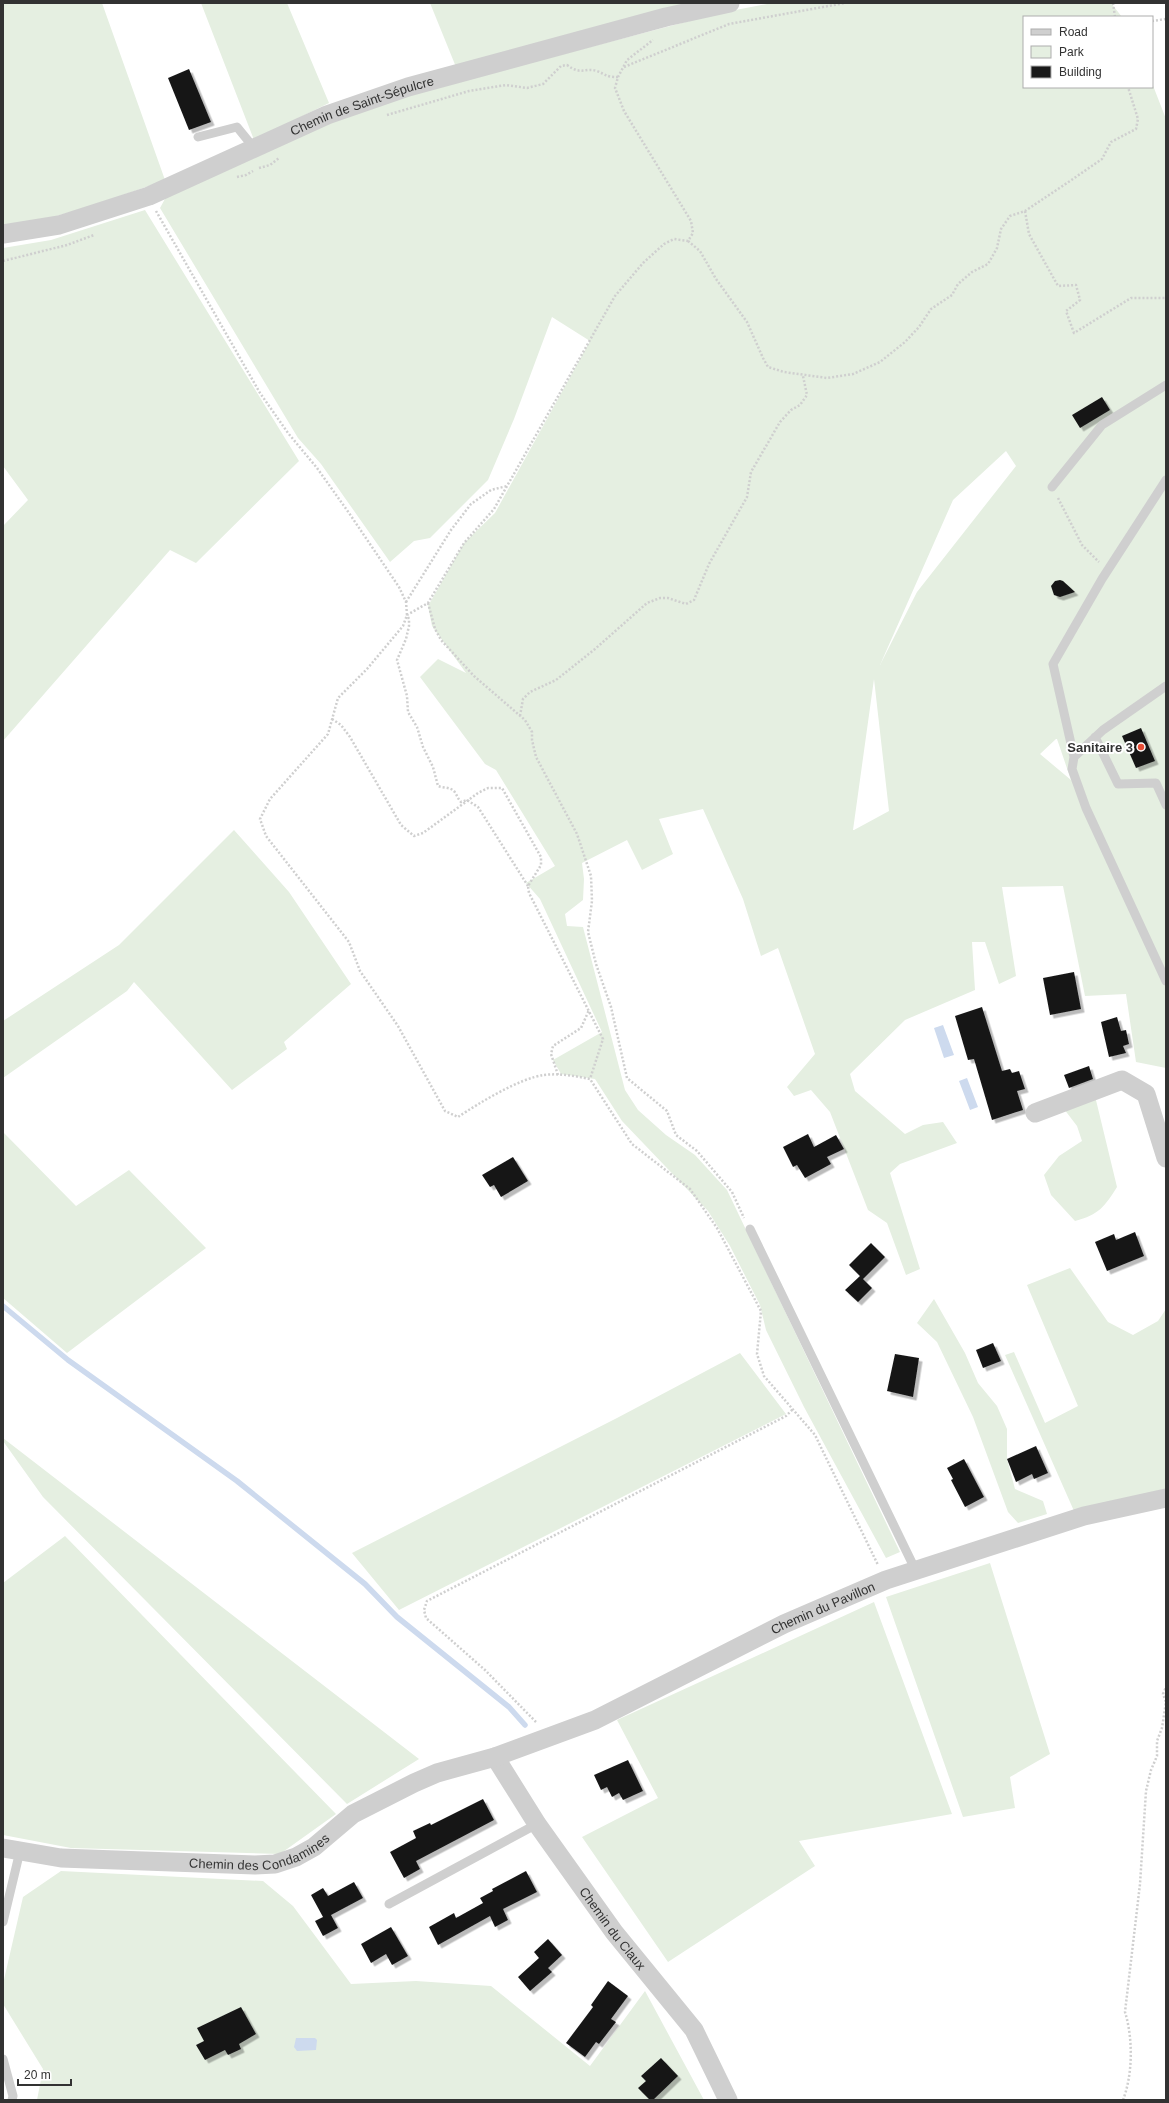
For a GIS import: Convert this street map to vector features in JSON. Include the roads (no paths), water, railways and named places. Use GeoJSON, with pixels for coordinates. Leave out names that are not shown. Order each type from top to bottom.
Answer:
{"type":"FeatureCollection","features":[{"type":"Feature","properties":{"kind":"street","name":"Chemin de Saint-Sépulcre"},"geometry":{"type":"LineString","coordinates":[[3,234],[59,225],[149,196],[327,115],[408,87],[666,17],[730,3]]}},
{"type":"Feature","properties":{"kind":"street"},"geometry":{"type":"LineString","coordinates":[[1035,1113],[1122,1080],[1146,1094],[1166,1158]]}},
{"type":"Feature","properties":{"kind":"street","name":"Chemin du Pavillon"},"geometry":{"type":"LineString","coordinates":[[495,1757],[594,1720],[784,1624],[886,1580],[915,1569],[1084,1516],[1166,1498]]}},
{"type":"Feature","properties":{"kind":"street","name":"Chemin du Claux"},"geometry":{"type":"LineString","coordinates":[[495,1757],[537,1824],[614,1932],[694,2030],[728,2100]]}},
{"type":"Feature","properties":{"kind":"street","name":"Chemin des Condamines"},"geometry":{"type":"LineString","coordinates":[[12,1850],[61,1858],[255,1866],[275,1864],[296,1857],[314,1847],[354,1814],[414,1782],[437,1773],[495,1757]]}},
{"type":"Feature","properties":{"kind":"lane"},"geometry":{"type":"LineString","coordinates":[[198,137],[237,127],[254,148]]}},
{"type":"Feature","properties":{"kind":"lane"},"geometry":{"type":"LineString","coordinates":[[1052,487],[1102,426],[1166,385]]}},
{"type":"Feature","properties":{"kind":"lane"},"geometry":{"type":"LineString","coordinates":[[1166,480],[1107,572],[1053,664],[1074,756],[1072,769],[1086,808],[1166,981]]}},
{"type":"Feature","properties":{"kind":"lane"},"geometry":{"type":"LineString","coordinates":[[1074,756],[1095,737],[1166,686]]}},
{"type":"Feature","properties":{"kind":"lane"},"geometry":{"type":"LineString","coordinates":[[1095,737],[1118,784],[1156,783],[1166,805]]}},
{"type":"Feature","properties":{"kind":"lane"},"geometry":{"type":"LineString","coordinates":[[750,1229],[915,1569]]}},
{"type":"Feature","properties":{"kind":"lane"},"geometry":{"type":"LineString","coordinates":[[389,1904],[537,1824]]}},
{"type":"Feature","properties":{"kind":"lane"},"geometry":{"type":"LineString","coordinates":[[3,1922],[12,1850]]}},
{"type":"Feature","properties":{"kind":"lane"},"geometry":{"type":"LineString","coordinates":[[3,2059],[13,2096],[12,2100]]}},
{"type":"Feature","properties":{"kind":"water"},"geometry":{"type":"Polygon","coordinates":[[[943,1025],[954,1055],[944,1058],[934,1028],[943,1025]]]}},
{"type":"Feature","properties":{"kind":"water"},"geometry":{"type":"Polygon","coordinates":[[[967,1078],[978,1107],[970,1110],[959,1081],[967,1078]]]}},
{"type":"Feature","properties":{"kind":"water"},"geometry":{"type":"Polygon","coordinates":[[[296,2038],[315,2038],[317,2040],[316,2050],[297,2051],[294,2047],[296,2038]]]}},
{"type":"Feature","properties":{"kind":"waterway"},"geometry":{"type":"LineString","coordinates":[[3,1306],[68,1360],[237,1481],[365,1584],[397,1617],[509,1707],[525,1725]]}},
{"type":"Feature","properties":{"kind":"place","name":"Sanitaire 3"},"geometry":{"type":"Point","coordinates":[1141,747]}}]}
